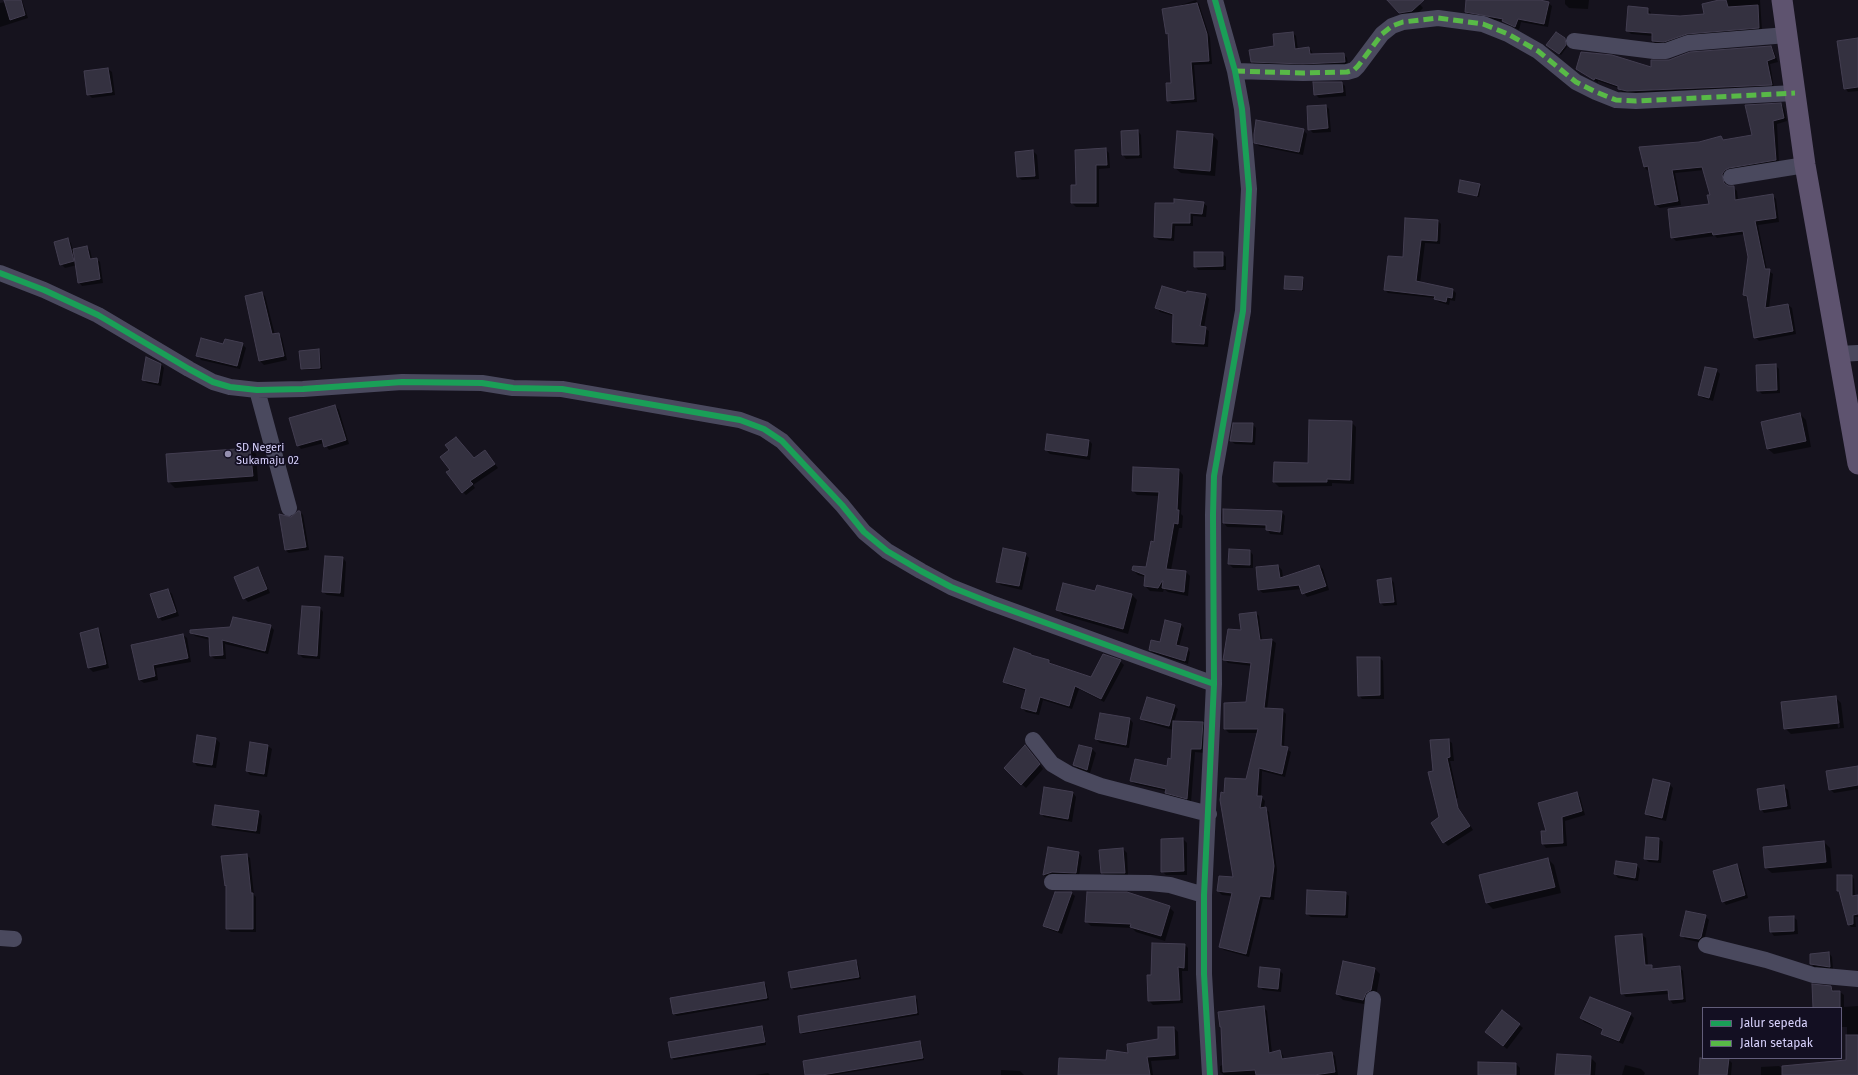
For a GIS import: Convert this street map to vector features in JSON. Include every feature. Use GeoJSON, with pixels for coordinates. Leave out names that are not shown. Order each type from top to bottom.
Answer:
{"type":"FeatureCollection","features":[{"type":"Feature","properties":{"kind":"main road"},"geometry":{"type":"LineString","coordinates":[[1782,0],[1805,165],[1848,353],[1858,458]]}},
{"type":"Feature","properties":{"kind":"street"},"geometry":{"type":"LineString","coordinates":[[1210,1075],[1204,974],[1204,895],[1214,684],[1212,515],[1214,476],[1244,311],[1249,189],[1242,109],[1235,71],[1215,0]]}},
{"type":"Feature","properties":{"kind":"street"},"geometry":{"type":"LineString","coordinates":[[1235,71],[1347,72],[1354,70],[1358,66],[1382,34],[1392,26],[1402,22],[1438,18],[1483,24],[1508,34],[1538,51],[1576,82],[1616,100],[1636,101],[1795,93]]}},
{"type":"Feature","properties":{"kind":"street"},"geometry":{"type":"LineString","coordinates":[[1574,41],[1654,51],[1666,51],[1688,43],[1787,35]]}},
{"type":"Feature","properties":{"kind":"street"},"geometry":{"type":"LineString","coordinates":[[1731,177],[1805,165]]}},
{"type":"Feature","properties":{"kind":"street"},"geometry":{"type":"LineString","coordinates":[[0,273],[44,290],[98,315],[188,369],[213,382],[230,387],[257,390],[303,389],[402,382],[482,383],[513,388],[562,389],[740,420],[764,429],[782,441],[800,458],[864,532],[887,551],[921,571],[951,587],[991,603],[1214,684]]}},
{"type":"Feature","properties":{"kind":"street"},"geometry":{"type":"LineString","coordinates":[[257,390],[289,508]]}},
{"type":"Feature","properties":{"kind":"street"},"geometry":{"type":"LineString","coordinates":[[1033,740],[1052,764],[1069,774],[1101,786],[1209,814]]}},
{"type":"Feature","properties":{"kind":"street"},"geometry":{"type":"LineString","coordinates":[[1052,882],[1150,883],[1170,885],[1204,895]]}},
{"type":"Feature","properties":{"kind":"street"},"geometry":{"type":"LineString","coordinates":[[1706,945],[1766,960],[1813,976],[1858,979]]}},
{"type":"Feature","properties":{"kind":"street"},"geometry":{"type":"LineString","coordinates":[[1365,1075],[1373,999]]}},
{"type":"Feature","properties":{"kind":"building"},"geometry":{"type":"Polygon","coordinates":[[[4,0],[21,0],[25,15],[10,20],[4,0]]]}},
{"type":"Feature","properties":{"kind":"building"},"geometry":{"type":"Polygon","coordinates":[[[1387,0],[1424,0],[1412,11],[1399,13],[1387,0]]]}},
{"type":"Feature","properties":{"kind":"building"},"geometry":{"type":"Polygon","coordinates":[[[1466,0],[1540,0],[1549,2],[1544,24],[1518,19],[1515,27],[1502,21],[1503,19],[1465,12],[1466,0]]]}},
{"type":"Feature","properties":{"kind":"building"},"geometry":{"type":"Polygon","coordinates":[[[1726,0],[1728,7],[1758,5],[1759,28],[1687,34],[1664,42],[1652,41],[1652,33],[1626,31],[1628,6],[1648,8],[1648,14],[1680,16],[1704,14],[1702,4],[1726,0]]]}},
{"type":"Feature","properties":{"kind":"building"},"geometry":{"type":"Polygon","coordinates":[[[1197,3],[1207,34],[1209,61],[1191,62],[1194,99],[1167,101],[1166,83],[1171,83],[1168,33],[1166,34],[1162,9],[1197,3]]]}},
{"type":"Feature","properties":{"kind":"building"},"geometry":{"type":"Polygon","coordinates":[[[1293,32],[1295,49],[1309,47],[1310,54],[1344,53],[1345,62],[1303,64],[1251,62],[1249,50],[1274,46],[1273,34],[1293,32]]]}},
{"type":"Feature","properties":{"kind":"building"},"geometry":{"type":"Polygon","coordinates":[[[1556,32],[1565,38],[1566,45],[1559,54],[1546,45],[1556,32]]]}},
{"type":"Feature","properties":{"kind":"building"},"geometry":{"type":"Polygon","coordinates":[[[1858,38],[1858,87],[1844,89],[1837,41],[1858,38]]]}},
{"type":"Feature","properties":{"kind":"building"},"geometry":{"type":"Polygon","coordinates":[[[1771,46],[1775,58],[1767,61],[1772,85],[1627,91],[1618,89],[1618,86],[1595,78],[1594,80],[1576,69],[1581,52],[1612,55],[1651,67],[1651,60],[1669,60],[1690,52],[1771,46]]]}},
{"type":"Feature","properties":{"kind":"building"},"geometry":{"type":"Polygon","coordinates":[[[108,68],[112,92],[87,95],[84,71],[108,68]]]}},
{"type":"Feature","properties":{"kind":"building"},"geometry":{"type":"Polygon","coordinates":[[[1313,82],[1342,82],[1343,92],[1314,95],[1313,82]]]}},
{"type":"Feature","properties":{"kind":"building"},"geometry":{"type":"Polygon","coordinates":[[[1781,103],[1784,118],[1773,121],[1776,160],[1729,168],[1722,174],[1724,183],[1728,186],[1734,186],[1735,200],[1773,194],[1776,218],[1755,221],[1765,269],[1770,269],[1765,308],[1788,304],[1793,331],[1754,338],[1747,296],[1743,295],[1748,257],[1743,231],[1713,235],[1712,232],[1671,238],[1668,209],[1709,204],[1707,195],[1710,195],[1702,167],[1672,170],[1678,201],[1655,205],[1648,166],[1644,167],[1639,147],[1699,142],[1721,136],[1723,140],[1752,135],[1745,105],[1781,103]]]}},
{"type":"Feature","properties":{"kind":"building"},"geometry":{"type":"Polygon","coordinates":[[[1326,105],[1328,128],[1308,130],[1307,106],[1326,105]]]}},
{"type":"Feature","properties":{"kind":"building"},"geometry":{"type":"Polygon","coordinates":[[[1256,120],[1304,129],[1299,152],[1254,143],[1256,120]]]}},
{"type":"Feature","properties":{"kind":"building"},"geometry":{"type":"Polygon","coordinates":[[[1138,130],[1139,155],[1122,155],[1121,131],[1138,130]]]}},
{"type":"Feature","properties":{"kind":"building"},"geometry":{"type":"Polygon","coordinates":[[[1177,131],[1213,134],[1210,171],[1174,168],[1177,131]]]}},
{"type":"Feature","properties":{"kind":"building"},"geometry":{"type":"Polygon","coordinates":[[[1106,148],[1107,165],[1096,165],[1096,203],[1071,203],[1071,185],[1076,185],[1075,150],[1106,148]]]}},
{"type":"Feature","properties":{"kind":"building"},"geometry":{"type":"Polygon","coordinates":[[[1033,150],[1035,176],[1017,177],[1015,152],[1033,150]]]}},
{"type":"Feature","properties":{"kind":"building"},"geometry":{"type":"Polygon","coordinates":[[[1460,180],[1480,184],[1477,196],[1458,192],[1460,180]]]}},
{"type":"Feature","properties":{"kind":"building"},"geometry":{"type":"Polygon","coordinates":[[[1174,199],[1204,202],[1202,214],[1190,213],[1190,223],[1172,223],[1171,238],[1154,237],[1155,203],[1174,203],[1174,199]]]}},
{"type":"Feature","properties":{"kind":"building"},"geometry":{"type":"Polygon","coordinates":[[[1405,218],[1438,220],[1437,241],[1421,240],[1416,281],[1453,289],[1452,298],[1447,297],[1446,302],[1434,299],[1435,296],[1384,290],[1388,256],[1403,257],[1405,218]]]}},
{"type":"Feature","properties":{"kind":"building"},"geometry":{"type":"Polygon","coordinates":[[[68,238],[74,261],[60,265],[54,242],[68,238]]]}},
{"type":"Feature","properties":{"kind":"building"},"geometry":{"type":"Polygon","coordinates":[[[87,246],[90,259],[97,258],[100,279],[78,283],[73,249],[87,246]]]}},
{"type":"Feature","properties":{"kind":"building"},"geometry":{"type":"Polygon","coordinates":[[[1194,252],[1223,252],[1223,266],[1194,267],[1194,252]]]}},
{"type":"Feature","properties":{"kind":"building"},"geometry":{"type":"Polygon","coordinates":[[[1285,276],[1303,277],[1302,290],[1284,289],[1285,276]]]}},
{"type":"Feature","properties":{"kind":"building"},"geometry":{"type":"Polygon","coordinates":[[[1162,286],[1186,293],[1187,291],[1206,294],[1200,326],[1206,327],[1204,344],[1172,342],[1173,314],[1155,308],[1162,286]]]}},
{"type":"Feature","properties":{"kind":"building"},"geometry":{"type":"Polygon","coordinates":[[[262,292],[272,334],[279,333],[284,356],[259,361],[245,296],[262,292]]]}},
{"type":"Feature","properties":{"kind":"building"},"geometry":{"type":"Polygon","coordinates":[[[201,338],[223,344],[225,339],[243,343],[237,366],[196,356],[201,338]]]}},
{"type":"Feature","properties":{"kind":"building"},"geometry":{"type":"Polygon","coordinates":[[[319,349],[320,368],[301,369],[299,351],[319,349]]]}},
{"type":"Feature","properties":{"kind":"building"},"geometry":{"type":"Polygon","coordinates":[[[146,357],[161,364],[158,383],[142,380],[146,357]]]}},
{"type":"Feature","properties":{"kind":"building"},"geometry":{"type":"Polygon","coordinates":[[[1776,364],[1777,390],[1757,391],[1756,365],[1776,364]]]}},
{"type":"Feature","properties":{"kind":"building"},"geometry":{"type":"Polygon","coordinates":[[[1705,367],[1717,369],[1709,398],[1698,395],[1705,367]]]}},
{"type":"Feature","properties":{"kind":"building"},"geometry":{"type":"Polygon","coordinates":[[[335,405],[346,440],[324,447],[322,439],[297,446],[289,418],[335,405]]]}},
{"type":"Feature","properties":{"kind":"building"},"geometry":{"type":"Polygon","coordinates":[[[1800,413],[1806,441],[1767,449],[1761,422],[1800,413]]]}},
{"type":"Feature","properties":{"kind":"building"},"geometry":{"type":"Polygon","coordinates":[[[1309,420],[1352,421],[1350,480],[1327,479],[1327,482],[1273,482],[1274,462],[1308,463],[1309,420]]]}},
{"type":"Feature","properties":{"kind":"building"},"geometry":{"type":"Polygon","coordinates":[[[1233,423],[1253,423],[1252,442],[1230,441],[1233,423]]]}},
{"type":"Feature","properties":{"kind":"building"},"geometry":{"type":"Polygon","coordinates":[[[1047,434],[1089,440],[1087,456],[1045,450],[1047,434]]]}},
{"type":"Feature","properties":{"kind":"building"},"geometry":{"type":"Polygon","coordinates":[[[456,437],[474,458],[485,450],[495,464],[470,481],[473,484],[462,493],[446,472],[450,470],[440,457],[449,450],[445,445],[456,437]]]}},
{"type":"Feature","properties":{"kind":"building"},"geometry":{"type":"Polygon","coordinates":[[[250,448],[253,476],[168,482],[166,454],[250,448]]]}},
{"type":"Feature","properties":{"kind":"building"},"geometry":{"type":"Polygon","coordinates":[[[1133,467],[1179,469],[1177,510],[1179,510],[1178,524],[1174,523],[1166,569],[1186,571],[1184,592],[1162,588],[1163,581],[1158,588],[1144,586],[1145,575],[1132,570],[1133,566],[1146,567],[1151,541],[1154,542],[1159,492],[1132,491],[1133,467]]]}},
{"type":"Feature","properties":{"kind":"building"},"geometry":{"type":"Polygon","coordinates":[[[1223,509],[1282,511],[1280,532],[1266,530],[1266,525],[1223,523],[1223,509]]]}},
{"type":"Feature","properties":{"kind":"building"},"geometry":{"type":"Polygon","coordinates":[[[300,511],[306,547],[285,550],[279,514],[291,517],[300,511]]]}},
{"type":"Feature","properties":{"kind":"building"},"geometry":{"type":"Polygon","coordinates":[[[1003,548],[1026,553],[1019,586],[996,582],[1003,548]]]}},
{"type":"Feature","properties":{"kind":"building"},"geometry":{"type":"Polygon","coordinates":[[[1229,549],[1250,550],[1250,565],[1228,564],[1229,549]]]}},
{"type":"Feature","properties":{"kind":"building"},"geometry":{"type":"Polygon","coordinates":[[[325,556],[343,557],[340,593],[322,592],[325,556]]]}},
{"type":"Feature","properties":{"kind":"building"},"geometry":{"type":"Polygon","coordinates":[[[1278,565],[1280,578],[1319,565],[1326,586],[1302,594],[1299,585],[1258,590],[1256,567],[1278,565]]]}},
{"type":"Feature","properties":{"kind":"building"},"geometry":{"type":"Polygon","coordinates":[[[258,567],[267,589],[243,599],[234,577],[258,567]]]}},
{"type":"Feature","properties":{"kind":"building"},"geometry":{"type":"Polygon","coordinates":[[[1391,578],[1394,602],[1380,603],[1377,580],[1391,578]]]}},
{"type":"Feature","properties":{"kind":"building"},"geometry":{"type":"Polygon","coordinates":[[[1063,583],[1095,591],[1097,585],[1132,594],[1123,629],[1056,610],[1063,583]]]}},
{"type":"Feature","properties":{"kind":"building"},"geometry":{"type":"Polygon","coordinates":[[[168,589],[176,612],[158,618],[150,594],[168,589]]]}},
{"type":"Feature","properties":{"kind":"building"},"geometry":{"type":"Polygon","coordinates":[[[302,606],[320,607],[317,656],[298,654],[302,606]]]}},
{"type":"Feature","properties":{"kind":"building"},"geometry":{"type":"Polygon","coordinates":[[[1256,612],[1260,640],[1272,639],[1264,708],[1283,709],[1281,746],[1288,747],[1282,774],[1259,768],[1257,796],[1262,796],[1260,808],[1266,807],[1274,866],[1270,897],[1260,896],[1246,954],[1219,947],[1232,893],[1217,891],[1219,876],[1233,877],[1220,800],[1221,792],[1224,793],[1225,778],[1246,779],[1258,729],[1224,729],[1224,703],[1246,702],[1251,663],[1223,660],[1228,629],[1241,630],[1239,614],[1256,612]]]}},
{"type":"Feature","properties":{"kind":"building"},"geometry":{"type":"Polygon","coordinates":[[[233,617],[271,625],[265,651],[222,640],[223,655],[210,656],[209,637],[190,633],[190,630],[230,627],[233,617]]]}},
{"type":"Feature","properties":{"kind":"building"},"geometry":{"type":"Polygon","coordinates":[[[1165,620],[1181,624],[1176,645],[1188,648],[1185,661],[1149,650],[1151,640],[1160,642],[1165,620]]]}},
{"type":"Feature","properties":{"kind":"building"},"geometry":{"type":"Polygon","coordinates":[[[98,628],[106,664],[88,668],[80,633],[98,628]]]}},
{"type":"Feature","properties":{"kind":"building"},"geometry":{"type":"Polygon","coordinates":[[[183,634],[188,658],[153,665],[155,676],[139,680],[131,645],[183,634]]]}},
{"type":"Feature","properties":{"kind":"building"},"geometry":{"type":"Polygon","coordinates":[[[1014,648],[1049,660],[1049,663],[1091,677],[1103,654],[1121,660],[1101,699],[1075,686],[1069,706],[1040,697],[1036,712],[1021,708],[1026,689],[1003,682],[1014,648]]]}},
{"type":"Feature","properties":{"kind":"building"},"geometry":{"type":"Polygon","coordinates":[[[1357,657],[1380,657],[1380,695],[1358,696],[1357,657]]]}},
{"type":"Feature","properties":{"kind":"building"},"geometry":{"type":"Polygon","coordinates":[[[1836,696],[1839,723],[1784,729],[1781,702],[1836,696]]]}},
{"type":"Feature","properties":{"kind":"building"},"geometry":{"type":"Polygon","coordinates":[[[1147,697],[1175,705],[1169,726],[1140,719],[1147,697]]]}},
{"type":"Feature","properties":{"kind":"building"},"geometry":{"type":"Polygon","coordinates":[[[1100,713],[1130,718],[1126,745],[1095,739],[1100,713]]]}},
{"type":"Feature","properties":{"kind":"building"},"geometry":{"type":"Polygon","coordinates":[[[1173,721],[1203,722],[1201,749],[1191,749],[1187,799],[1165,793],[1166,789],[1130,781],[1135,759],[1167,766],[1168,758],[1171,759],[1173,721]]]}},
{"type":"Feature","properties":{"kind":"building"},"geometry":{"type":"Polygon","coordinates":[[[197,735],[216,738],[212,765],[193,762],[197,735]]]}},
{"type":"Feature","properties":{"kind":"building"},"geometry":{"type":"Polygon","coordinates":[[[1449,739],[1450,757],[1447,758],[1458,808],[1470,826],[1443,843],[1431,823],[1439,817],[1428,772],[1433,771],[1430,740],[1449,739]]]}},
{"type":"Feature","properties":{"kind":"building"},"geometry":{"type":"Polygon","coordinates":[[[250,742],[268,745],[264,774],[246,771],[250,742]]]}},
{"type":"Feature","properties":{"kind":"building"},"geometry":{"type":"Polygon","coordinates":[[[1025,745],[1040,764],[1021,785],[1004,768],[1025,745]]]}},
{"type":"Feature","properties":{"kind":"building"},"geometry":{"type":"Polygon","coordinates":[[[1079,745],[1092,748],[1087,770],[1073,765],[1079,745]]]}},
{"type":"Feature","properties":{"kind":"building"},"geometry":{"type":"Polygon","coordinates":[[[1858,766],[1858,785],[1829,790],[1826,771],[1858,766]]]}},
{"type":"Feature","properties":{"kind":"building"},"geometry":{"type":"Polygon","coordinates":[[[1653,779],[1670,783],[1662,818],[1645,814],[1653,779]]]}},
{"type":"Feature","properties":{"kind":"building"},"geometry":{"type":"Polygon","coordinates":[[[1784,785],[1787,806],[1760,810],[1757,789],[1784,785]]]}},
{"type":"Feature","properties":{"kind":"building"},"geometry":{"type":"Polygon","coordinates":[[[1044,787],[1073,792],[1068,819],[1040,814],[1044,787]]]}},
{"type":"Feature","properties":{"kind":"building"},"geometry":{"type":"Polygon","coordinates":[[[1577,792],[1582,811],[1562,817],[1563,843],[1542,844],[1541,831],[1546,831],[1538,803],[1577,792]]]}},
{"type":"Feature","properties":{"kind":"building"},"geometry":{"type":"Polygon","coordinates":[[[215,805],[259,811],[256,831],[212,825],[215,805]]]}},
{"type":"Feature","properties":{"kind":"building"},"geometry":{"type":"Polygon","coordinates":[[[1646,837],[1659,838],[1658,860],[1644,859],[1646,837]]]}},
{"type":"Feature","properties":{"kind":"building"},"geometry":{"type":"Polygon","coordinates":[[[1183,838],[1184,871],[1161,872],[1161,839],[1183,838]]]}},
{"type":"Feature","properties":{"kind":"building"},"geometry":{"type":"Polygon","coordinates":[[[1824,841],[1826,862],[1765,868],[1763,847],[1824,841]]]}},
{"type":"Feature","properties":{"kind":"building"},"geometry":{"type":"Polygon","coordinates":[[[1048,847],[1079,852],[1076,873],[1052,872],[1043,875],[1048,847]]]}},
{"type":"Feature","properties":{"kind":"building"},"geometry":{"type":"Polygon","coordinates":[[[1123,848],[1125,873],[1101,873],[1099,850],[1123,848]]]}},
{"type":"Feature","properties":{"kind":"building"},"geometry":{"type":"Polygon","coordinates":[[[247,854],[251,893],[253,893],[253,929],[226,929],[226,885],[225,886],[221,856],[247,854]]]}},
{"type":"Feature","properties":{"kind":"building"},"geometry":{"type":"Polygon","coordinates":[[[1548,858],[1555,887],[1486,903],[1479,875],[1548,858]]]}},
{"type":"Feature","properties":{"kind":"building"},"geometry":{"type":"Polygon","coordinates":[[[1616,861],[1637,864],[1635,878],[1614,874],[1616,861]]]}},
{"type":"Feature","properties":{"kind":"building"},"geometry":{"type":"Polygon","coordinates":[[[1737,864],[1745,895],[1722,902],[1713,871],[1737,864]]]}},
{"type":"Feature","properties":{"kind":"building"},"geometry":{"type":"Polygon","coordinates":[[[1837,875],[1852,875],[1852,896],[1858,895],[1858,914],[1853,915],[1853,924],[1848,925],[1839,891],[1837,891],[1837,875]]]}},
{"type":"Feature","properties":{"kind":"building"},"geometry":{"type":"Polygon","coordinates":[[[1307,890],[1346,892],[1345,915],[1306,914],[1307,890]]]}},
{"type":"Feature","properties":{"kind":"building"},"geometry":{"type":"Polygon","coordinates":[[[1055,892],[1072,892],[1058,931],[1043,926],[1055,892]]]}},
{"type":"Feature","properties":{"kind":"building"},"geometry":{"type":"Polygon","coordinates":[[[1087,892],[1127,892],[1170,906],[1161,936],[1130,927],[1131,924],[1085,922],[1087,892]]]}},
{"type":"Feature","properties":{"kind":"building"},"geometry":{"type":"Polygon","coordinates":[[[1686,911],[1706,915],[1701,937],[1699,939],[1680,936],[1686,911]]]}},
{"type":"Feature","properties":{"kind":"building"},"geometry":{"type":"Polygon","coordinates":[[[1794,916],[1794,931],[1770,932],[1769,917],[1794,916]]]}},
{"type":"Feature","properties":{"kind":"building"},"geometry":{"type":"Polygon","coordinates":[[[1642,934],[1645,965],[1652,965],[1652,969],[1680,966],[1683,999],[1669,1000],[1668,990],[1621,994],[1615,936],[1642,934]]]}},
{"type":"Feature","properties":{"kind":"building"},"geometry":{"type":"Polygon","coordinates":[[[1152,943],[1185,944],[1184,968],[1178,967],[1180,1000],[1148,1001],[1147,975],[1151,975],[1152,943]]]}},
{"type":"Feature","properties":{"kind":"building"},"geometry":{"type":"Polygon","coordinates":[[[1829,952],[1830,967],[1810,964],[1810,954],[1829,952]]]}},
{"type":"Feature","properties":{"kind":"building"},"geometry":{"type":"Polygon","coordinates":[[[856,960],[859,977],[791,988],[788,972],[856,960]]]}},
{"type":"Feature","properties":{"kind":"building"},"geometry":{"type":"Polygon","coordinates":[[[1343,961],[1375,968],[1371,990],[1366,993],[1363,1000],[1336,994],[1343,961]]]}},
{"type":"Feature","properties":{"kind":"building"},"geometry":{"type":"Polygon","coordinates":[[[1260,967],[1280,969],[1278,989],[1258,987],[1260,967]]]}},
{"type":"Feature","properties":{"kind":"building"},"geometry":{"type":"Polygon","coordinates":[[[764,982],[767,998],[673,1014],[670,998],[764,982]]]}},
{"type":"Feature","properties":{"kind":"building"},"geometry":{"type":"Polygon","coordinates":[[[1812,984],[1831,986],[1832,991],[1840,991],[1840,1007],[1813,1007],[1812,984]]]}},
{"type":"Feature","properties":{"kind":"building"},"geometry":{"type":"Polygon","coordinates":[[[915,996],[917,1013],[800,1033],[798,1016],[915,996]]]}},
{"type":"Feature","properties":{"kind":"building"},"geometry":{"type":"Polygon","coordinates":[[[1590,997],[1631,1013],[1619,1041],[1601,1034],[1603,1029],[1580,1018],[1590,997]]]}},
{"type":"Feature","properties":{"kind":"building"},"geometry":{"type":"Polygon","coordinates":[[[1264,1006],[1269,1053],[1280,1050],[1282,1059],[1332,1052],[1335,1072],[1314,1075],[1256,1075],[1255,1070],[1223,1072],[1221,1027],[1218,1012],[1264,1006]]]}},
{"type":"Feature","properties":{"kind":"building"},"geometry":{"type":"Polygon","coordinates":[[[1502,1010],[1520,1024],[1503,1046],[1485,1032],[1502,1010]]]}},
{"type":"Feature","properties":{"kind":"building"},"geometry":{"type":"Polygon","coordinates":[[[762,1026],[765,1042],[671,1058],[668,1042],[762,1026]]]}},
{"type":"Feature","properties":{"kind":"building"},"geometry":{"type":"Polygon","coordinates":[[[1158,1027],[1174,1027],[1175,1055],[1147,1057],[1150,1075],[1058,1075],[1059,1058],[1106,1060],[1107,1050],[1128,1053],[1127,1044],[1158,1039],[1158,1027]]]}},
{"type":"Feature","properties":{"kind":"building"},"geometry":{"type":"Polygon","coordinates":[[[1846,1035],[1858,1035],[1858,1075],[1782,1075],[1782,1066],[1846,1060],[1846,1035]]]}},
{"type":"Feature","properties":{"kind":"building"},"geometry":{"type":"Polygon","coordinates":[[[920,1041],[923,1058],[822,1075],[805,1075],[803,1061],[920,1041]]]}},
{"type":"Feature","properties":{"kind":"building"},"geometry":{"type":"Polygon","coordinates":[[[1557,1054],[1591,1056],[1590,1075],[1555,1075],[1557,1054]]]}},
{"type":"Feature","properties":{"kind":"building"},"geometry":{"type":"Polygon","coordinates":[[[1700,1058],[1729,1059],[1727,1075],[1699,1075],[1700,1058]]]}},
{"type":"Feature","properties":{"kind":"building"},"geometry":{"type":"Polygon","coordinates":[[[1478,1062],[1516,1063],[1516,1075],[1478,1075],[1478,1062]]]}},
{"type":"Feature","properties":{"kind":"marked path"},"geometry":{"type":"LineString","coordinates":[[1235,71],[1303,73],[1347,72],[1354,70],[1358,66],[1382,34],[1392,26],[1403,22],[1438,18],[1483,24],[1508,34],[1538,51],[1576,82],[1616,100],[1636,101],[1795,93]]}},
{"type":"Feature","properties":{"kind":"cycle path"},"geometry":{"type":"LineString","coordinates":[[1210,1075],[1204,974],[1204,895],[1214,684],[1214,476],[1243,311],[1249,189],[1242,109],[1235,71],[1215,0]]}},
{"type":"Feature","properties":{"kind":"cycle path"},"geometry":{"type":"LineString","coordinates":[[0,273],[44,290],[98,315],[189,369],[213,382],[230,387],[257,390],[303,389],[402,382],[482,383],[513,388],[562,389],[740,420],[764,429],[782,441],[842,505],[864,532],[887,551],[921,571],[951,587],[991,603],[1214,684]]}},
{"type":"Feature","properties":{"kind":"place","name":"SD Negeri Sukamaju 02"},"geometry":{"type":"Point","coordinates":[228,454]}}]}
